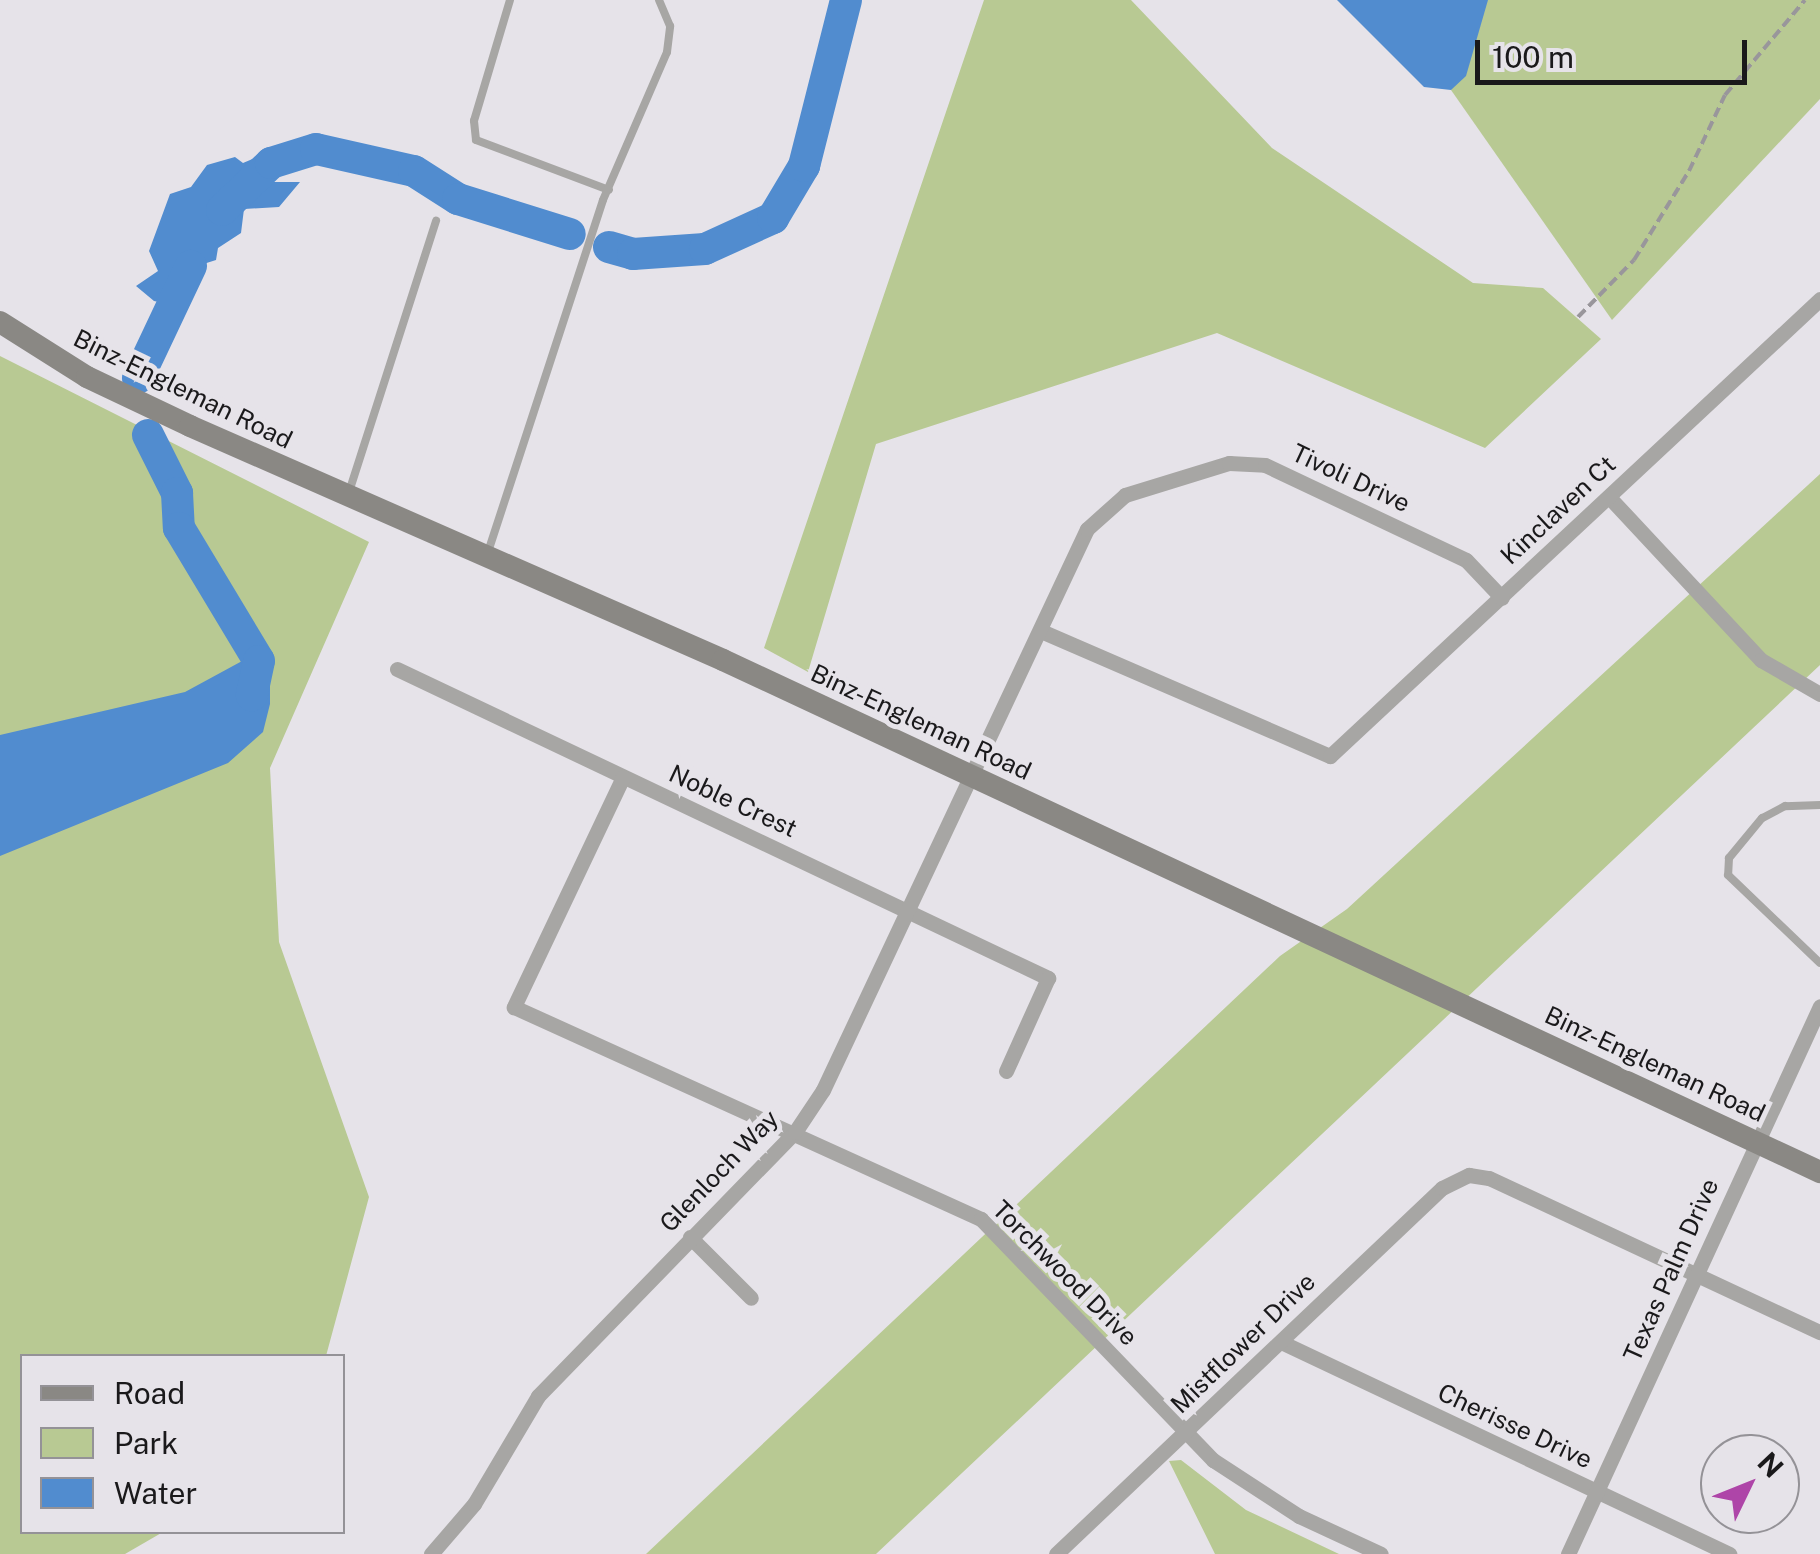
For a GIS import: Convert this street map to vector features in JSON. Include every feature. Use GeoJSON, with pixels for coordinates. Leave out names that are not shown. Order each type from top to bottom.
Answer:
{"type":"FeatureCollection","features":[{"type":"Feature","properties":{"kind":"street","name":"Kinclaven Ct"},"geometry":{"type":"LineString","coordinates":[[1041,631],[1330,756],[1820,299]]}},
{"type":"Feature","properties":{"kind":"street","name":"Binz-Engleman Road"},"geometry":{"type":"LineString","coordinates":[[0,322],[86,377],[975,777],[1820,1172]]}},
{"type":"Feature","properties":{"kind":"street","name":"Tivoli Drive"},"geometry":{"type":"LineString","coordinates":[[975,777],[1086,529],[1125,496],[1230,462],[1265,465],[1466,560],[1502,598]]}},
{"type":"Feature","properties":{"kind":"street"},"geometry":{"type":"LineString","coordinates":[[1608,497],[1760,660],[1820,694]]}},
{"type":"Feature","properties":{"kind":"street","name":"Noble Crest"},"geometry":{"type":"LineString","coordinates":[[397,670],[1048,978],[1006,1072]]}},
{"type":"Feature","properties":{"kind":"street","name":"Torchwood Drive"},"geometry":{"type":"LineString","coordinates":[[623,777],[514,1008],[981,1219],[1185,1433],[1248,1486],[1381,1554]]}},
{"type":"Feature","properties":{"kind":"street","name":"Glenloch Way"},"geometry":{"type":"LineString","coordinates":[[431,1554],[474,1504],[538,1396],[794,1132],[823,1090],[975,777]]}},
{"type":"Feature","properties":{"kind":"street","name":"Texas Palm Drive"},"geometry":{"type":"LineString","coordinates":[[1568,1554],[1820,1006]]}},
{"type":"Feature","properties":{"kind":"street","name":"Mistflower Drive"},"geometry":{"type":"LineString","coordinates":[[1067,1550],[1442,1188],[1469,1175],[1489,1178],[1697,1275]]}},
{"type":"Feature","properties":{"kind":"street"},"geometry":{"type":"LineString","coordinates":[[690,1237],[751,1298]]}},
{"type":"Feature","properties":{"kind":"street"},"geometry":{"type":"LineString","coordinates":[[1697,1275],[1820,1332]]}},
{"type":"Feature","properties":{"kind":"street","name":"Cherisse Drive"},"geometry":{"type":"LineString","coordinates":[[1280,1342],[1728,1554]]}},
{"type":"Feature","properties":{"kind":"lane"},"geometry":{"type":"LineString","coordinates":[[510,0],[474,121],[476,140],[609,190]]}},
{"type":"Feature","properties":{"kind":"lane"},"geometry":{"type":"LineString","coordinates":[[486,556],[609,190],[667,52],[670,26],[660,0]]}},
{"type":"Feature","properties":{"kind":"lane"},"geometry":{"type":"LineString","coordinates":[[348,496],[436,220]]}},
{"type":"Feature","properties":{"kind":"lane"},"geometry":{"type":"LineString","coordinates":[[1820,805],[1785,806],[1762,818],[1728,864],[1734,885],[1820,962]]}},
{"type":"Feature","properties":{"kind":"path"},"geometry":{"type":"LineString","coordinates":[[1578,317],[1634,260],[1689,171],[1726,94],[1804,0]]}},
{"type":"Feature","properties":{"kind":"green space"},"geometry":{"type":"Polygon","coordinates":[[[984,0],[1131,0],[1272,148],[1473,283],[1543,288],[1601,339],[1485,448],[1217,333],[876,444],[808,672],[764,648],[984,0]]]}},
{"type":"Feature","properties":{"kind":"green space"},"geometry":{"type":"Polygon","coordinates":[[[1481,0],[1820,0],[1820,99],[1612,320],[1451,90],[1481,0]]]}},
{"type":"Feature","properties":{"kind":"green space"},"geometry":{"type":"Polygon","coordinates":[[[0,356],[369,542],[270,768],[279,942],[369,1197],[327,1354],[20,1354],[20,1534],[160,1534],[125,1554],[0,1554],[0,356]]]}},
{"type":"Feature","properties":{"kind":"green space"},"geometry":{"type":"Polygon","coordinates":[[[1820,474],[1820,665],[876,1554],[646,1554],[1280,956],[1347,909],[1820,474]]]}},
{"type":"Feature","properties":{"kind":"green space"},"geometry":{"type":"Polygon","coordinates":[[[1181,1460],[1246,1510],[1339,1554],[1215,1554],[1169,1461],[1181,1460]]]}},
{"type":"Feature","properties":{"kind":"water"},"geometry":{"type":"Polygon","coordinates":[[[1337,0],[1488,0],[1466,76],[1451,90],[1424,87],[1337,0]]]}},
{"type":"Feature","properties":{"kind":"water"},"geometry":{"type":"Polygon","coordinates":[[[285,145],[254,163],[253,182],[300,182],[279,207],[244,209],[241,233],[218,248],[216,260],[194,267],[177,306],[154,301],[136,286],[158,271],[149,251],[170,194],[191,187],[207,165],[235,157],[243,163],[285,145]]]}},
{"type":"Feature","properties":{"kind":"water"},"geometry":{"type":"Polygon","coordinates":[[[255,654],[270,674],[270,704],[263,732],[228,763],[0,856],[0,735],[185,692],[255,654]]]}},
{"type":"Feature","properties":{"kind":"waterway"},"geometry":{"type":"LineString","coordinates":[[609,247],[633,254],[705,249],[773,218],[804,166],[846,0]]}},
{"type":"Feature","properties":{"kind":"waterway"},"geometry":{"type":"LineString","coordinates":[[222,210],[271,163],[316,149],[414,171],[458,199],[570,234]]}},
{"type":"Feature","properties":{"kind":"waterway"},"geometry":{"type":"LineString","coordinates":[[138,378],[191,266]]}},
{"type":"Feature","properties":{"kind":"waterway"},"geometry":{"type":"LineString","coordinates":[[148,435],[177,493],[179,528],[259,661],[252,695]]}}]}
